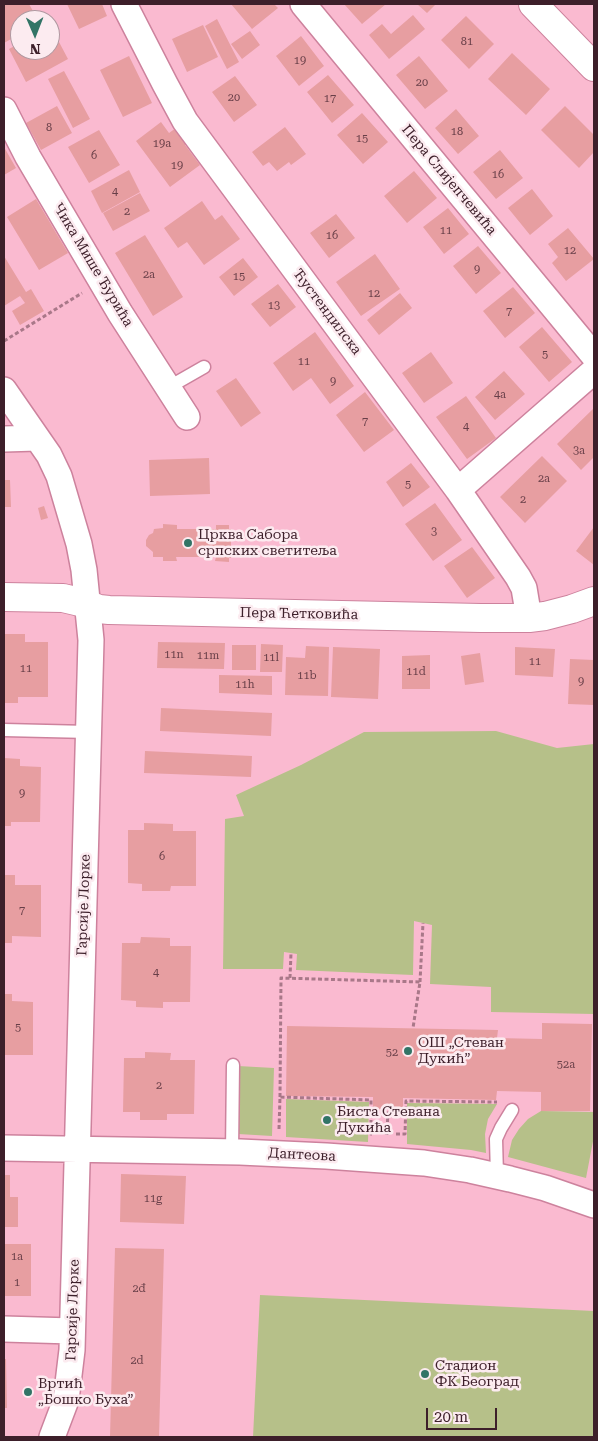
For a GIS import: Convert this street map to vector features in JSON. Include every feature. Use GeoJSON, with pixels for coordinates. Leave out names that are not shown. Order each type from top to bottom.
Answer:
{"type":"FeatureCollection","features":[{"type":"Feature","properties":{"kind":"street","name":"Ћустендилска"},"geometry":{"type":"LineString","coordinates":[[124,4],[185,121],[458,490],[518,576],[524,588],[529,618]]}},
{"type":"Feature","properties":{"kind":"street","name":"Пера Слијепчевића"},"geometry":{"type":"LineString","coordinates":[[304,4],[594,356]]}},
{"type":"Feature","properties":{"kind":"street"},"geometry":{"type":"LineString","coordinates":[[533,4],[594,67]]}},
{"type":"Feature","properties":{"kind":"street","name":"Чика Мише Ђурића"},"geometry":{"type":"LineString","coordinates":[[4,110],[28,157],[120,313],[187,417]]}},
{"type":"Feature","properties":{"kind":"street"},"geometry":{"type":"LineString","coordinates":[[458,490],[594,371]]}},
{"type":"Feature","properties":{"kind":"street","name":"Гарсије Лорке"},"geometry":{"type":"LineString","coordinates":[[4,390],[49,455],[60,476],[79,544],[91,640],[71,1368],[66,1400],[52,1437]]}},
{"type":"Feature","properties":{"kind":"street"},"geometry":{"type":"LineString","coordinates":[[4,439],[37,438]]}},
{"type":"Feature","properties":{"kind":"street","name":"Пера Ћетковића"},"geometry":{"type":"LineString","coordinates":[[4,597],[63,598],[99,609],[481,618],[529,618],[560,613],[594,601]]}},
{"type":"Feature","properties":{"kind":"street","name":"Дантеова"},"geometry":{"type":"LineString","coordinates":[[4,1148],[232,1152],[424,1163],[497,1176],[545,1188],[594,1205]]}},
{"type":"Feature","properties":{"kind":"street"},"geometry":{"type":"LineString","coordinates":[[4,1329],[72,1331]]}},
{"type":"Feature","properties":{"kind":"lane"},"geometry":{"type":"LineString","coordinates":[[169,387],[204,367]]}},
{"type":"Feature","properties":{"kind":"lane"},"geometry":{"type":"LineString","coordinates":[[4,730],[89,732]]}},
{"type":"Feature","properties":{"kind":"lane"},"geometry":{"type":"LineString","coordinates":[[232,1152],[233,1066]]}},
{"type":"Feature","properties":{"kind":"lane"},"geometry":{"type":"LineString","coordinates":[[497,1176],[496,1139],[512,1110]]}},
{"type":"Feature","properties":{"kind":"path"},"geometry":{"type":"LineString","coordinates":[[4,341],[102,281]]}},
{"type":"Feature","properties":{"kind":"path"},"geometry":{"type":"LineString","coordinates":[[413,1028],[420,982],[423,923]]}},
{"type":"Feature","properties":{"kind":"path"},"geometry":{"type":"LineString","coordinates":[[290,978],[291,953]]}},
{"type":"Feature","properties":{"kind":"path"},"geometry":{"type":"LineString","coordinates":[[279,1132],[281,978],[420,982]]}},
{"type":"Feature","properties":{"kind":"path"},"geometry":{"type":"LineString","coordinates":[[280,1097],[371,1100],[371,1134],[387,1135],[405,1134],[406,1101],[498,1102],[512,1110]]}},
{"type":"Feature","properties":{"kind":"path"},"geometry":{"type":"LineString","coordinates":[[387,1135],[388,1109]]}},
{"type":"Feature","properties":{"kind":"green space"},"geometry":{"type":"Polygon","coordinates":[[[496,731],[557,748],[594,744],[594,1014],[491,1012],[491,987],[430,984],[432,925],[414,921],[413,975],[296,970],[297,954],[284,952],[283,969],[223,969],[225,819],[244,816],[236,795],[301,765],[364,732],[496,731]]]}},
{"type":"Feature","properties":{"kind":"green space"},"geometry":{"type":"Polygon","coordinates":[[[238,1066],[274,1068],[272,1136],[238,1134],[238,1066]]]}},
{"type":"Feature","properties":{"kind":"green space"},"geometry":{"type":"Polygon","coordinates":[[[286,1099],[369,1102],[368,1142],[286,1137],[286,1099]]]}},
{"type":"Feature","properties":{"kind":"green space"},"geometry":{"type":"Polygon","coordinates":[[[407,1103],[497,1104],[488,1119],[485,1134],[486,1153],[407,1144],[407,1103]]]}},
{"type":"Feature","properties":{"kind":"green space"},"geometry":{"type":"Polygon","coordinates":[[[541,1111],[594,1112],[594,1136],[586,1178],[508,1157],[512,1140],[519,1129],[528,1119],[541,1111]]]}},
{"type":"Feature","properties":{"kind":"green space","name":"Стадион ФК Београд"},"geometry":{"type":"Polygon","coordinates":[[[260,1295],[594,1311],[594,1437],[253,1437],[260,1295]]]}},
{"type":"Feature","properties":{"kind":"building"},"geometry":{"type":"Polygon","coordinates":[[[29,4],[32,10],[10,10],[10,40],[4,43],[4,5],[29,4]]]}},
{"type":"Feature","properties":{"kind":"building"},"geometry":{"type":"Polygon","coordinates":[[[67,4],[102,4],[107,16],[79,29],[67,4]]]}},
{"type":"Feature","properties":{"kind":"building"},"geometry":{"type":"Polygon","coordinates":[[[231,4],[274,4],[278,8],[252,29],[231,4]]]}},
{"type":"Feature","properties":{"kind":"building"},"geometry":{"type":"Polygon","coordinates":[[[344,4],[386,4],[362,24],[344,4]]]}},
{"type":"Feature","properties":{"kind":"building"},"geometry":{"type":"Polygon","coordinates":[[[417,4],[436,4],[427,13],[417,4]]]}},
{"type":"Feature","properties":{"kind":"building"},"geometry":{"type":"Polygon","coordinates":[[[413,15],[425,29],[389,59],[369,35],[382,24],[391,34],[413,15]]]}},
{"type":"Feature","properties":{"kind":"building"},"geometry":{"type":"Polygon","coordinates":[[[466,16],[494,44],[469,69],[441,40],[466,16]]]}},
{"type":"Feature","properties":{"kind":"building"},"geometry":{"type":"Polygon","coordinates":[[[217,19],[239,62],[227,69],[205,26],[217,19]]]}},
{"type":"Feature","properties":{"kind":"building"},"geometry":{"type":"Polygon","coordinates":[[[203,25],[218,57],[187,72],[172,39],[203,25]]]}},
{"type":"Feature","properties":{"kind":"building"},"geometry":{"type":"Polygon","coordinates":[[[250,31],[260,45],[242,59],[231,44],[250,31]]]}},
{"type":"Feature","properties":{"kind":"building"},"geometry":{"type":"Polygon","coordinates":[[[301,36],[324,66],[299,86],[276,56],[301,36]]]}},
{"type":"Feature","properties":{"kind":"building"},"geometry":{"type":"Polygon","coordinates":[[[60,44],[68,59],[26,82],[15,60],[60,60],[60,44]]]}},
{"type":"Feature","properties":{"kind":"building"},"geometry":{"type":"Polygon","coordinates":[[[512,53],[550,89],[526,115],[488,79],[512,53]]]}},
{"type":"Feature","properties":{"kind":"building"},"geometry":{"type":"Polygon","coordinates":[[[129,56],[152,103],[123,117],[100,70],[129,56]]]}},
{"type":"Feature","properties":{"kind":"building"},"geometry":{"type":"Polygon","coordinates":[[[419,56],[448,91],[425,109],[396,75],[419,56]]]}},
{"type":"Feature","properties":{"kind":"building"},"geometry":{"type":"Polygon","coordinates":[[[64,71],[90,119],[73,128],[48,79],[64,71]]]}},
{"type":"Feature","properties":{"kind":"building"},"geometry":{"type":"Polygon","coordinates":[[[328,75],[354,105],[332,123],[307,92],[328,75]]]}},
{"type":"Feature","properties":{"kind":"building"},"geometry":{"type":"Polygon","coordinates":[[[235,76],[257,105],[234,122],[212,92],[235,76]]]}},
{"type":"Feature","properties":{"kind":"building"},"geometry":{"type":"Polygon","coordinates":[[[57,106],[72,133],[41,150],[26,123],[57,106]]]}},
{"type":"Feature","properties":{"kind":"building"},"geometry":{"type":"Polygon","coordinates":[[[565,106],[594,135],[594,152],[579,168],[541,130],[565,106]]]}},
{"type":"Feature","properties":{"kind":"building"},"geometry":{"type":"Polygon","coordinates":[[[456,109],[479,136],[458,154],[435,128],[456,109]]]}},
{"type":"Feature","properties":{"kind":"building"},"geometry":{"type":"Polygon","coordinates":[[[362,113],[388,142],[363,164],[337,135],[362,113]]]}},
{"type":"Feature","properties":{"kind":"building"},"geometry":{"type":"Polygon","coordinates":[[[161,122],[169,133],[176,128],[187,143],[185,145],[200,165],[170,187],[136,141],[161,122]]]}},
{"type":"Feature","properties":{"kind":"building"},"geometry":{"type":"Polygon","coordinates":[[[285,127],[306,154],[291,165],[289,162],[277,171],[269,162],[263,166],[252,152],[285,127]]]}},
{"type":"Feature","properties":{"kind":"building"},"geometry":{"type":"Polygon","coordinates":[[[99,130],[120,165],[89,183],[68,147],[99,130]]]}},
{"type":"Feature","properties":{"kind":"building"},"geometry":{"type":"Polygon","coordinates":[[[4,147],[16,168],[4,175],[4,147]]]}},
{"type":"Feature","properties":{"kind":"building"},"geometry":{"type":"Polygon","coordinates":[[[500,150],[523,178],[496,199],[473,172],[500,150]]]}},
{"type":"Feature","properties":{"kind":"building"},"geometry":{"type":"Polygon","coordinates":[[[129,170],[140,192],[102,213],[91,191],[129,170]]]}},
{"type":"Feature","properties":{"kind":"building"},"geometry":{"type":"Polygon","coordinates":[[[414,171],[437,198],[407,223],[384,196],[414,171]]]}},
{"type":"Feature","properties":{"kind":"building"},"geometry":{"type":"Polygon","coordinates":[[[532,189],[553,216],[530,235],[508,208],[532,189]]]}},
{"type":"Feature","properties":{"kind":"building"},"geometry":{"type":"Polygon","coordinates":[[[140,193],[150,211],[113,231],[103,213],[140,193]]]}},
{"type":"Feature","properties":{"kind":"building"},"geometry":{"type":"Polygon","coordinates":[[[36,199],[68,253],[39,270],[7,217],[36,199]]]}},
{"type":"Feature","properties":{"kind":"building"},"geometry":{"type":"Polygon","coordinates":[[[202,201],[215,220],[222,215],[240,239],[204,265],[187,242],[178,248],[164,228],[202,201]]]}},
{"type":"Feature","properties":{"kind":"building"},"geometry":{"type":"Polygon","coordinates":[[[448,208],[469,234],[444,254],[423,227],[448,208]]]}},
{"type":"Feature","properties":{"kind":"building"},"geometry":{"type":"Polygon","coordinates":[[[336,214],[355,238],[329,258],[310,233],[336,214]]]}},
{"type":"Feature","properties":{"kind":"building"},"geometry":{"type":"Polygon","coordinates":[[[568,228],[594,259],[566,281],[552,263],[558,257],[548,244],[568,228]]]}},
{"type":"Feature","properties":{"kind":"building"},"geometry":{"type":"Polygon","coordinates":[[[145,235],[183,297],[153,316],[115,253],[145,235]]]}},
{"type":"Feature","properties":{"kind":"building"},"geometry":{"type":"Polygon","coordinates":[[[478,246],[501,273],[476,294],[453,266],[478,246]]]}},
{"type":"Feature","properties":{"kind":"building"},"geometry":{"type":"Polygon","coordinates":[[[375,254],[400,289],[361,316],[336,282],[375,254]]]}},
{"type":"Feature","properties":{"kind":"building"},"geometry":{"type":"Polygon","coordinates":[[[4,256],[26,292],[31,289],[44,311],[20,325],[12,311],[25,303],[20,296],[4,306],[4,256]]]}},
{"type":"Feature","properties":{"kind":"building"},"geometry":{"type":"Polygon","coordinates":[[[243,258],[258,277],[234,296],[219,277],[243,258]]]}},
{"type":"Feature","properties":{"kind":"building"},"geometry":{"type":"Polygon","coordinates":[[[278,284],[296,307],[270,327],[251,304],[278,284]]]}},
{"type":"Feature","properties":{"kind":"building"},"geometry":{"type":"Polygon","coordinates":[[[513,287],[535,313],[505,338],[483,311],[513,287]]]}},
{"type":"Feature","properties":{"kind":"building"},"geometry":{"type":"Polygon","coordinates":[[[400,293],[412,308],[379,335],[367,320],[400,293]]]}},
{"type":"Feature","properties":{"kind":"building"},"geometry":{"type":"Polygon","coordinates":[[[542,327],[572,362],[549,382],[519,347],[542,327]]]}},
{"type":"Feature","properties":{"kind":"building"},"geometry":{"type":"Polygon","coordinates":[[[315,332],[354,386],[330,404],[311,378],[293,391],[273,363],[315,332]]]}},
{"type":"Feature","properties":{"kind":"building"},"geometry":{"type":"Polygon","coordinates":[[[431,352],[453,383],[424,403],[402,373],[431,352]]]}},
{"type":"Feature","properties":{"kind":"building"},"geometry":{"type":"Polygon","coordinates":[[[504,371],[525,394],[495,420],[475,397],[504,371]]]}},
{"type":"Feature","properties":{"kind":"building"},"geometry":{"type":"Polygon","coordinates":[[[236,378],[261,413],[241,427],[216,391],[236,378]]]}},
{"type":"Feature","properties":{"kind":"building"},"geometry":{"type":"Polygon","coordinates":[[[365,392],[394,430],[364,452],[336,415],[365,392]]]}},
{"type":"Feature","properties":{"kind":"building"},"geometry":{"type":"Polygon","coordinates":[[[466,396],[496,438],[467,459],[436,417],[466,396]]]}},
{"type":"Feature","properties":{"kind":"building"},"geometry":{"type":"Polygon","coordinates":[[[594,408],[594,457],[581,470],[557,444],[594,408]]]}},
{"type":"Feature","properties":{"kind":"building"},"geometry":{"type":"Polygon","coordinates":[[[542,456],[567,481],[525,523],[500,497],[542,456]]]}},
{"type":"Feature","properties":{"kind":"building"},"geometry":{"type":"Polygon","coordinates":[[[209,458],[210,494],[150,496],[149,460],[209,458]]]}},
{"type":"Feature","properties":{"kind":"building"},"geometry":{"type":"Polygon","coordinates":[[[411,463],[430,487],[403,507],[386,482],[411,463]]]}},
{"type":"Feature","properties":{"kind":"building"},"geometry":{"type":"Polygon","coordinates":[[[4,480],[10,480],[11,507],[4,507],[4,480]]]}},
{"type":"Feature","properties":{"kind":"building"},"geometry":{"type":"Polygon","coordinates":[[[435,503],[462,540],[433,561],[405,524],[435,503]]]}},
{"type":"Feature","properties":{"kind":"building"},"geometry":{"type":"Polygon","coordinates":[[[44,506],[48,518],[41,520],[38,508],[44,506]]]}},
{"type":"Feature","properties":{"kind":"building","name":"Црква Сабора српских светитеља"},"geometry":{"type":"Polygon","coordinates":[[[163,524],[177,525],[177,529],[216,529],[216,525],[229,525],[229,529],[231,529],[231,558],[229,558],[229,562],[215,561],[216,557],[176,557],[177,561],[163,561],[163,557],[153,557],[153,552],[146,546],[146,540],[153,533],[154,529],[163,528],[163,524]]]}},
{"type":"Feature","properties":{"kind":"building"},"geometry":{"type":"Polygon","coordinates":[[[594,527],[594,565],[576,551],[594,527]]]}},
{"type":"Feature","properties":{"kind":"building"},"geometry":{"type":"Polygon","coordinates":[[[472,547],[495,578],[467,598],[444,566],[472,547]]]}},
{"type":"Feature","properties":{"kind":"building"},"geometry":{"type":"Polygon","coordinates":[[[4,634],[25,634],[25,642],[48,642],[48,697],[18,697],[18,703],[4,703],[4,634]]]}},
{"type":"Feature","properties":{"kind":"building"},"geometry":{"type":"Polygon","coordinates":[[[158,642],[225,643],[224,669],[157,668],[158,642]]]}},
{"type":"Feature","properties":{"kind":"building"},"geometry":{"type":"Polygon","coordinates":[[[261,644],[283,645],[282,672],[260,672],[261,644]]]}},
{"type":"Feature","properties":{"kind":"building"},"geometry":{"type":"Polygon","coordinates":[[[232,645],[256,645],[256,670],[232,670],[232,645]]]}},
{"type":"Feature","properties":{"kind":"building"},"geometry":{"type":"Polygon","coordinates":[[[306,646],[329,647],[328,696],[285,695],[286,657],[305,658],[306,646]]]}},
{"type":"Feature","properties":{"kind":"building"},"geometry":{"type":"Polygon","coordinates":[[[333,647],[380,649],[378,699],[331,697],[333,647]]]}},
{"type":"Feature","properties":{"kind":"building"},"geometry":{"type":"Polygon","coordinates":[[[515,647],[555,649],[553,677],[515,675],[515,647]]]}},
{"type":"Feature","properties":{"kind":"building"},"geometry":{"type":"Polygon","coordinates":[[[480,653],[484,682],[465,685],[461,656],[480,653]]]}},
{"type":"Feature","properties":{"kind":"building"},"geometry":{"type":"Polygon","coordinates":[[[430,655],[430,689],[402,689],[402,656],[430,655]]]}},
{"type":"Feature","properties":{"kind":"building"},"geometry":{"type":"Polygon","coordinates":[[[570,659],[594,660],[594,705],[568,704],[570,659]]]}},
{"type":"Feature","properties":{"kind":"building"},"geometry":{"type":"Polygon","coordinates":[[[219,675],[272,676],[272,695],[219,693],[219,675]]]}},
{"type":"Feature","properties":{"kind":"building"},"geometry":{"type":"Polygon","coordinates":[[[161,708],[272,713],[271,736],[160,731],[161,708]]]}},
{"type":"Feature","properties":{"kind":"building"},"geometry":{"type":"Polygon","coordinates":[[[145,751],[252,756],[251,777],[144,773],[145,751]]]}},
{"type":"Feature","properties":{"kind":"building"},"geometry":{"type":"Polygon","coordinates":[[[4,758],[20,759],[20,766],[41,767],[40,822],[11,822],[11,826],[4,826],[4,758]]]}},
{"type":"Feature","properties":{"kind":"building"},"geometry":{"type":"Polygon","coordinates":[[[144,823],[173,824],[173,831],[196,831],[196,886],[171,886],[170,891],[142,891],[142,884],[128,883],[128,830],[144,830],[144,823]]]}},
{"type":"Feature","properties":{"kind":"building"},"geometry":{"type":"Polygon","coordinates":[[[4,875],[15,875],[15,885],[41,885],[41,937],[12,936],[12,943],[4,943],[4,875]]]}},
{"type":"Feature","properties":{"kind":"building"},"geometry":{"type":"Polygon","coordinates":[[[141,937],[170,938],[170,946],[191,946],[190,1002],[163,1002],[163,1008],[136,1007],[136,1001],[121,1000],[122,943],[140,943],[141,937]]]}},
{"type":"Feature","properties":{"kind":"building"},"geometry":{"type":"Polygon","coordinates":[[[4,994],[12,994],[12,1001],[33,1002],[33,1055],[4,1055],[4,994]]]}},
{"type":"Feature","properties":{"kind":"building"},"geometry":{"type":"Polygon","coordinates":[[[542,1023],[592,1024],[590,1111],[541,1111],[541,1092],[497,1091],[496,1100],[403,1098],[403,1109],[373,1109],[373,1097],[286,1096],[287,1026],[498,1030],[497,1038],[542,1039],[542,1023]]]}},
{"type":"Feature","properties":{"kind":"building"},"geometry":{"type":"Polygon","coordinates":[[[145,1052],[171,1053],[170,1060],[195,1060],[194,1114],[167,1114],[167,1120],[140,1120],[140,1112],[123,1112],[124,1058],[145,1058],[145,1052]]]}},
{"type":"Feature","properties":{"kind":"building"},"geometry":{"type":"Polygon","coordinates":[[[121,1174],[186,1176],[184,1224],[120,1222],[121,1174]]]}},
{"type":"Feature","properties":{"kind":"building"},"geometry":{"type":"Polygon","coordinates":[[[4,1175],[10,1175],[10,1197],[18,1197],[18,1227],[4,1227],[4,1175]]]}},
{"type":"Feature","properties":{"kind":"building"},"geometry":{"type":"Polygon","coordinates":[[[4,1244],[31,1244],[31,1296],[4,1296],[4,1244]]]}},
{"type":"Feature","properties":{"kind":"building"},"geometry":{"type":"Polygon","coordinates":[[[115,1248],[164,1249],[159,1437],[110,1437],[115,1248]]]}},
{"type":"Feature","properties":{"kind":"building"},"geometry":{"type":"Polygon","coordinates":[[[4,1359],[6,1359],[7,1408],[4,1408],[4,1359]]]}},
{"type":"Feature","properties":{"kind":"place","name":"Црква Сабора српских светитеља"},"geometry":{"type":"Point","coordinates":[188,543]}},
{"type":"Feature","properties":{"kind":"place","name":"ОШ „Стеван Дукић”"},"geometry":{"type":"Point","coordinates":[408,1051]}},
{"type":"Feature","properties":{"kind":"place","name":"Биста Стевана Дукића"},"geometry":{"type":"Point","coordinates":[327,1120]}},
{"type":"Feature","properties":{"kind":"place","name":"Стадион ФК Београд"},"geometry":{"type":"Point","coordinates":[425,1374]}},
{"type":"Feature","properties":{"kind":"place","name":"Вртић „Бошко Буха”"},"geometry":{"type":"Point","coordinates":[28,1392]}}]}
